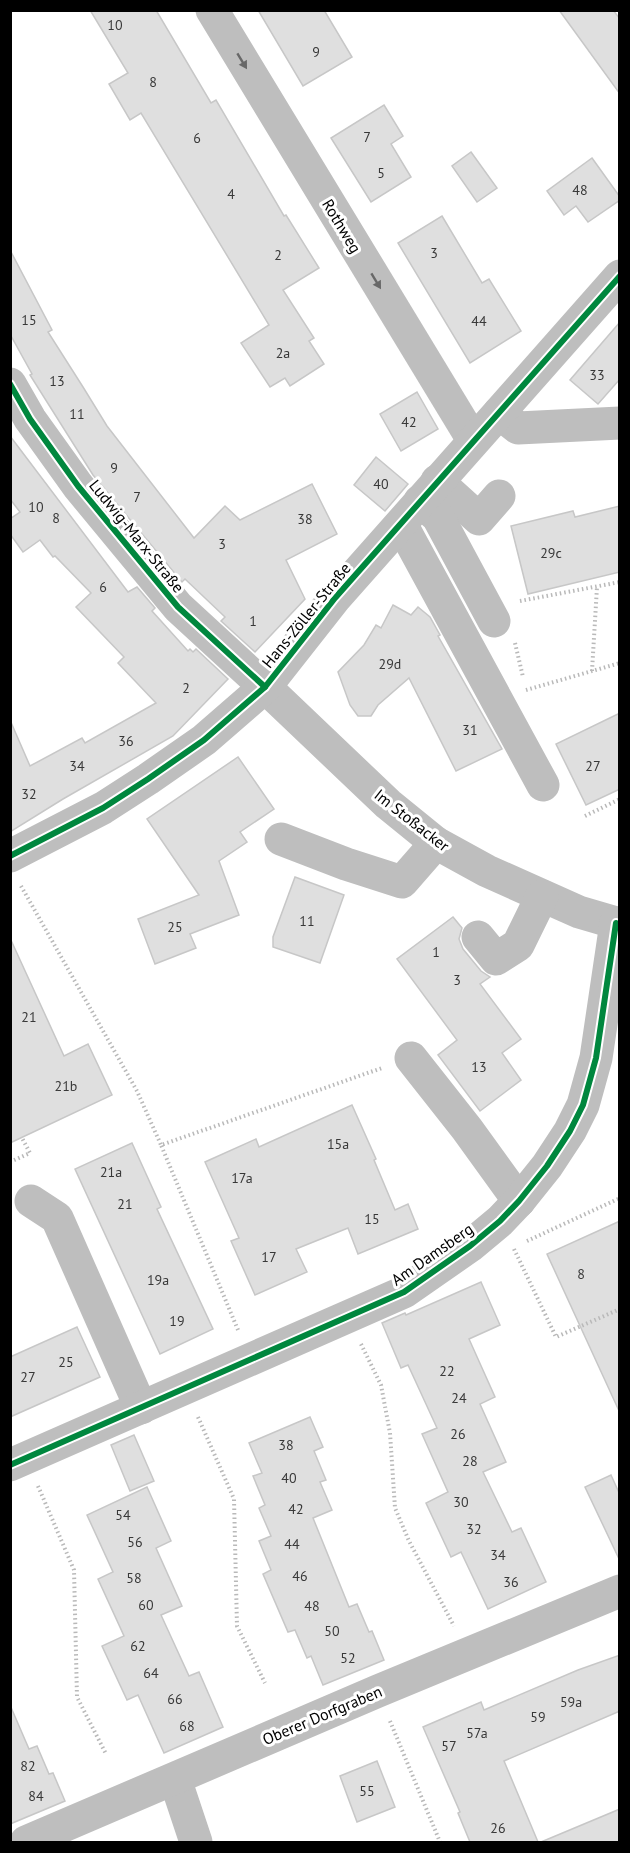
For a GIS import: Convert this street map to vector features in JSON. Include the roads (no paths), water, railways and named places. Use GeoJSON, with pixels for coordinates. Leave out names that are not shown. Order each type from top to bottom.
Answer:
{"type":"FeatureCollection","features":[{"type":"Feature","properties":{"kind":"street","name":"Rothweg"},"geometry":{"type":"LineString","coordinates":[[212,10],[473,440]]}},
{"type":"Feature","properties":{"kind":"street","name":"Hans-Zöller-Straße"},"geometry":{"type":"LineString","coordinates":[[15,869],[204,740],[237,714],[265,687],[335,598],[620,276]]}},
{"type":"Feature","properties":{"kind":"street","name":"Ludwig-Marx-Straße"},"geometry":{"type":"LineString","coordinates":[[10,384],[30,419],[78,486],[178,607],[265,687]]}},
{"type":"Feature","properties":{"kind":"street"},"geometry":{"type":"LineString","coordinates":[[499,413],[518,428],[620,423]]}},
{"type":"Feature","properties":{"kind":"street"},"geometry":{"type":"LineString","coordinates":[[419,502],[479,519],[499,496]]}},
{"type":"Feature","properties":{"kind":"street"},"geometry":{"type":"LineString","coordinates":[[419,502],[438,517],[508,619]]}},
{"type":"Feature","properties":{"kind":"street"},"geometry":{"type":"LineString","coordinates":[[419,502],[543,785]]}},
{"type":"Feature","properties":{"kind":"street","name":"Im Stoßacker"},"geometry":{"type":"LineString","coordinates":[[265,687],[388,804],[436,843],[487,871],[542,896],[579,912],[618,923]]}},
{"type":"Feature","properties":{"kind":"street"},"geometry":{"type":"LineString","coordinates":[[281,839],[402,882],[436,843]]}},
{"type":"Feature","properties":{"kind":"street"},"geometry":{"type":"LineString","coordinates":[[478,937],[496,959],[518,945],[542,896]]}},
{"type":"Feature","properties":{"kind":"street","name":"Am Damsberg"},"geometry":{"type":"LineString","coordinates":[[18,1462],[404,1292],[470,1246],[500,1221],[547,1167],[570,1131],[582,1105],[596,1058],[618,923]]}},
{"type":"Feature","properties":{"kind":"street"},"geometry":{"type":"LineString","coordinates":[[411,1058],[467,1129],[519,1201]]}},
{"type":"Feature","properties":{"kind":"street"},"geometry":{"type":"LineString","coordinates":[[31,1201],[57,1218],[141,1408]]}},
{"type":"Feature","properties":{"kind":"street","name":"Oberer Dorfgraben"},"geometry":{"type":"LineString","coordinates":[[26,1842],[467,1653],[620,1591]]}},
{"type":"Feature","properties":{"kind":"street"},"geometry":{"type":"LineString","coordinates":[[175,1779],[196,1842]]}}]}
